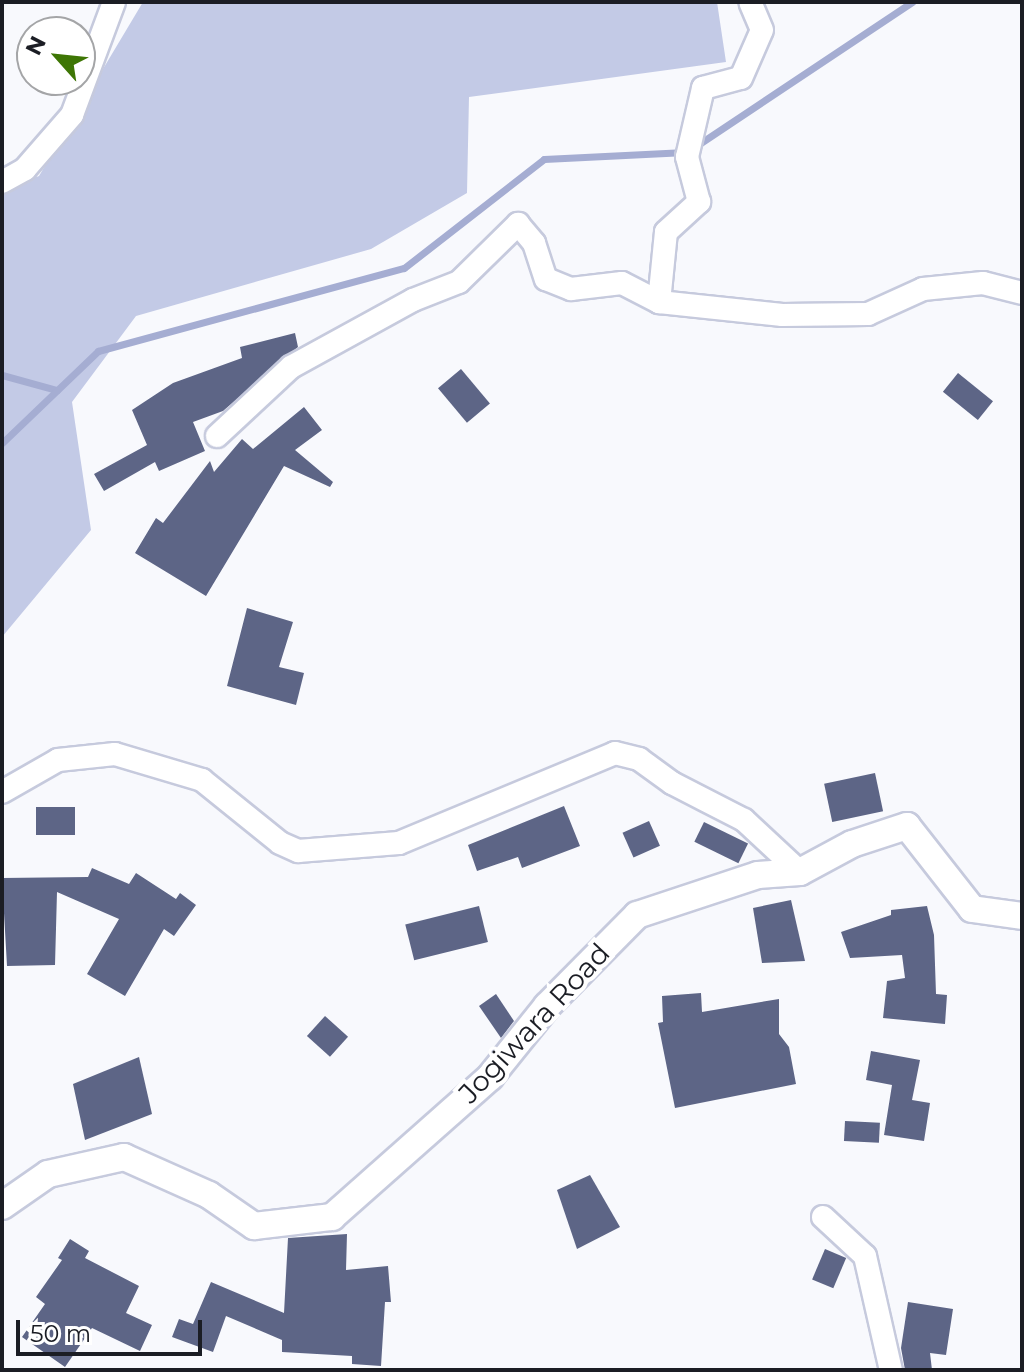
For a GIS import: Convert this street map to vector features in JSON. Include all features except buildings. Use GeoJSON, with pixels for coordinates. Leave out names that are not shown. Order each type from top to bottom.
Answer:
{"type":"FeatureCollection","features":[{"type":"Feature","properties":{"kind":"street"},"geometry":{"type":"LineString","coordinates":[[2,182],[25,169],[72,115],[114,2]]}},
{"type":"Feature","properties":{"kind":"street"},"geometry":{"type":"LineString","coordinates":[[659,302],[666,232],[699,202],[687,157],[703,88],[741,78],[762,30],[750,2]]}},
{"type":"Feature","properties":{"kind":"street"},"geometry":{"type":"LineString","coordinates":[[217,436],[291,367],[413,300],[459,282],[518,224],[534,243],[546,279],[571,289],[622,283],[659,302],[782,315],[868,314],[923,289],[983,283],[1022,293]]}},
{"type":"Feature","properties":{"kind":"street"},"geometry":{"type":"LineString","coordinates":[[2,792],[58,760],[115,754],[202,780],[280,843],[298,851],[399,843],[615,753],[639,759],[672,783],[744,820],[800,872]]}},
{"type":"Feature","properties":{"kind":"street","name":"Jogiwara Road"},"geometry":{"type":"LineString","coordinates":[[2,1206],[48,1174],[124,1157],[209,1195],[254,1226],[332,1217],[490,1077],[547,1006],[637,915],[758,875],[800,872],[852,844],[907,826],[972,909],[1022,916]]}},
{"type":"Feature","properties":{"kind":"street"},"geometry":{"type":"LineString","coordinates":[[823,1217],[865,1256],[891,1370]]}},
{"type":"Feature","properties":{"kind":"shaded area"},"geometry":{"type":"Polygon","coordinates":[[[143,2],[717,2],[726,62],[469,97],[467,193],[371,249],[136,316],[72,402],[91,530],[2,637],[2,190],[39,176],[87,96],[96,96],[96,81],[143,2]]]}},
{"type":"Feature","properties":{"kind":"waterway"},"geometry":{"type":"LineString","coordinates":[[696,146],[912,2]]}},
{"type":"Feature","properties":{"kind":"waterway"},"geometry":{"type":"LineString","coordinates":[[2,443],[98,351],[404,268],[544,159],[686,152]]}},
{"type":"Feature","properties":{"kind":"waterway"},"geometry":{"type":"LineString","coordinates":[[2,375],[57,390]]}}]}
